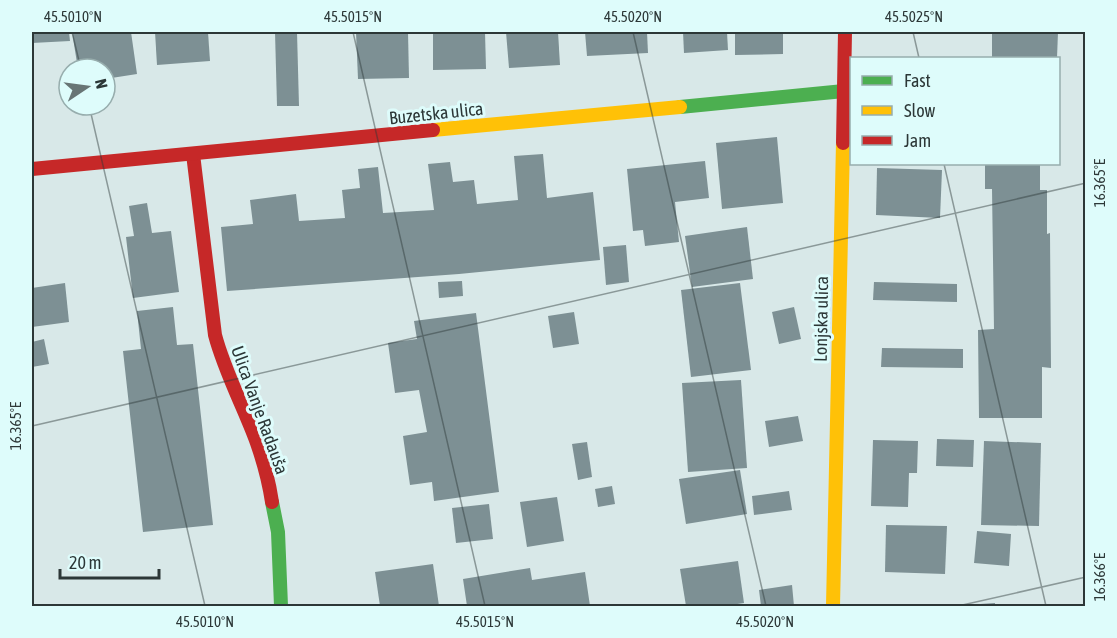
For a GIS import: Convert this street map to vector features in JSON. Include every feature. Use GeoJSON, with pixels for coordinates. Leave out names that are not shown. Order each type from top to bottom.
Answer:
{"type":"FeatureCollection","features":[{"type":"Feature","properties":{"kind":"street","name":"Lonjska ulica"},"geometry":{"type":"LineString","coordinates":[[833,606],[845,32]]}},
{"type":"Feature","properties":{"kind":"street","name":"Buzetska ulica"},"geometry":{"type":"LineString","coordinates":[[32,170],[844,91]]}},
{"type":"Feature","properties":{"kind":"street","name":"Ulica Vanje Radauša"},"geometry":{"type":"LineString","coordinates":[[193,154],[215,335],[221,358],[257,443],[268,479],[278,532],[281,606]]}},
{"type":"Feature","properties":{"kind":"building"},"geometry":{"type":"Polygon","coordinates":[[[32,32],[69,32],[70,41],[32,43],[32,32]]]}},
{"type":"Feature","properties":{"kind":"building"},"geometry":{"type":"Polygon","coordinates":[[[72,32],[131,32],[137,74],[117,77],[117,57],[76,57],[72,32]]]}},
{"type":"Feature","properties":{"kind":"building"},"geometry":{"type":"Polygon","coordinates":[[[155,32],[208,32],[210,61],[157,65],[155,32]]]}},
{"type":"Feature","properties":{"kind":"building"},"geometry":{"type":"Polygon","coordinates":[[[275,32],[297,32],[299,106],[277,106],[275,32]]]}},
{"type":"Feature","properties":{"kind":"building"},"geometry":{"type":"Polygon","coordinates":[[[356,32],[408,32],[409,78],[358,79],[356,32]]]}},
{"type":"Feature","properties":{"kind":"building"},"geometry":{"type":"Polygon","coordinates":[[[433,32],[485,32],[486,69],[433,70],[433,32]]]}},
{"type":"Feature","properties":{"kind":"building"},"geometry":{"type":"Polygon","coordinates":[[[506,32],[558,32],[560,65],[509,68],[506,32]]]}},
{"type":"Feature","properties":{"kind":"building"},"geometry":{"type":"Polygon","coordinates":[[[585,32],[647,32],[648,53],[587,56],[585,32]]]}},
{"type":"Feature","properties":{"kind":"building"},"geometry":{"type":"Polygon","coordinates":[[[683,32],[727,32],[728,50],[684,53],[683,32]]]}},
{"type":"Feature","properties":{"kind":"building"},"geometry":{"type":"Polygon","coordinates":[[[735,32],[783,32],[783,54],[735,55],[735,32]]]}},
{"type":"Feature","properties":{"kind":"building"},"geometry":{"type":"Polygon","coordinates":[[[992,32],[1058,32],[1057,57],[992,57],[992,32]]]}},
{"type":"Feature","properties":{"kind":"building"},"geometry":{"type":"Polygon","coordinates":[[[777,137],[783,203],[722,209],[716,143],[777,137]]]}},
{"type":"Feature","properties":{"kind":"building"},"geometry":{"type":"Polygon","coordinates":[[[543,154],[547,198],[593,192],[600,260],[459,274],[227,291],[221,227],[253,224],[250,200],[296,194],[299,221],[345,218],[342,190],[360,188],[358,169],[378,167],[383,213],[434,210],[428,164],[450,162],[453,182],[474,180],[477,204],[518,200],[514,156],[543,154]]]}},
{"type":"Feature","properties":{"kind":"building"},"geometry":{"type":"Polygon","coordinates":[[[705,161],[709,198],[675,202],[679,242],[645,246],[643,230],[633,231],[627,169],[705,161]]]}},
{"type":"Feature","properties":{"kind":"building"},"geometry":{"type":"Polygon","coordinates":[[[985,165],[1040,165],[1040,190],[1047,190],[1047,234],[1050,233],[1051,368],[1042,367],[1042,418],[979,418],[978,330],[994,329],[992,189],[985,189],[985,165]]]}},
{"type":"Feature","properties":{"kind":"building"},"geometry":{"type":"Polygon","coordinates":[[[877,168],[942,170],[940,218],[876,215],[877,168]]]}},
{"type":"Feature","properties":{"kind":"building"},"geometry":{"type":"Polygon","coordinates":[[[147,203],[152,233],[171,231],[179,292],[133,298],[126,237],[134,236],[129,206],[147,203]]]}},
{"type":"Feature","properties":{"kind":"building"},"geometry":{"type":"Polygon","coordinates":[[[747,227],[753,279],[692,287],[685,236],[747,227]]]}},
{"type":"Feature","properties":{"kind":"building"},"geometry":{"type":"Polygon","coordinates":[[[626,245],[629,282],[606,285],[603,247],[626,245]]]}},
{"type":"Feature","properties":{"kind":"building"},"geometry":{"type":"Polygon","coordinates":[[[462,281],[463,296],[439,298],[438,282],[462,281]]]}},
{"type":"Feature","properties":{"kind":"building"},"geometry":{"type":"Polygon","coordinates":[[[874,282],[957,284],[957,302],[873,300],[874,282]]]}},
{"type":"Feature","properties":{"kind":"building"},"geometry":{"type":"Polygon","coordinates":[[[65,283],[69,322],[32,327],[32,288],[65,283]]]}},
{"type":"Feature","properties":{"kind":"building"},"geometry":{"type":"Polygon","coordinates":[[[740,283],[751,370],[691,377],[681,290],[740,283]]]}},
{"type":"Feature","properties":{"kind":"building"},"geometry":{"type":"Polygon","coordinates":[[[173,307],[177,345],[193,344],[213,525],[143,532],[123,351],[141,349],[137,311],[173,307]]]}},
{"type":"Feature","properties":{"kind":"building"},"geometry":{"type":"Polygon","coordinates":[[[794,307],[801,339],[779,344],[772,312],[794,307]]]}},
{"type":"Feature","properties":{"kind":"building"},"geometry":{"type":"Polygon","coordinates":[[[574,312],[579,344],[553,348],[548,316],[574,312]]]}},
{"type":"Feature","properties":{"kind":"building"},"geometry":{"type":"Polygon","coordinates":[[[476,313],[499,492],[434,501],[432,482],[410,485],[403,436],[427,432],[419,390],[395,393],[388,343],[417,339],[414,321],[476,313]]]}},
{"type":"Feature","properties":{"kind":"building"},"geometry":{"type":"Polygon","coordinates":[[[44,339],[49,364],[32,367],[32,342],[44,339]]]}},
{"type":"Feature","properties":{"kind":"building"},"geometry":{"type":"Polygon","coordinates":[[[882,348],[963,349],[963,368],[881,367],[882,348]]]}},
{"type":"Feature","properties":{"kind":"building"},"geometry":{"type":"Polygon","coordinates":[[[741,380],[747,468],[688,472],[682,383],[741,380]]]}},
{"type":"Feature","properties":{"kind":"building"},"geometry":{"type":"Polygon","coordinates":[[[798,416],[803,441],[769,447],[765,421],[798,416]]]}},
{"type":"Feature","properties":{"kind":"building"},"geometry":{"type":"Polygon","coordinates":[[[937,439],[974,440],[973,467],[936,466],[937,439]]]}},
{"type":"Feature","properties":{"kind":"building"},"geometry":{"type":"Polygon","coordinates":[[[873,440],[918,441],[917,473],[909,473],[908,507],[871,506],[873,440]]]}},
{"type":"Feature","properties":{"kind":"building"},"geometry":{"type":"Polygon","coordinates":[[[984,441],[1041,443],[1039,526],[981,525],[984,441]]]}},
{"type":"Feature","properties":{"kind":"building"},"geometry":{"type":"Polygon","coordinates":[[[587,442],[592,477],[578,480],[572,444],[587,442]]]}},
{"type":"Feature","properties":{"kind":"building"},"geometry":{"type":"Polygon","coordinates":[[[740,470],[747,514],[686,524],[679,479],[740,470]]]}},
{"type":"Feature","properties":{"kind":"building"},"geometry":{"type":"Polygon","coordinates":[[[612,486],[615,504],[598,507],[595,489],[612,486]]]}},
{"type":"Feature","properties":{"kind":"building"},"geometry":{"type":"Polygon","coordinates":[[[789,491],[792,510],[754,515],[752,496],[789,491]]]}},
{"type":"Feature","properties":{"kind":"building"},"geometry":{"type":"Polygon","coordinates":[[[557,497],[564,541],[527,547],[520,502],[557,497]]]}},
{"type":"Feature","properties":{"kind":"building"},"geometry":{"type":"Polygon","coordinates":[[[489,504],[493,539],[456,543],[452,508],[489,504]]]}},
{"type":"Feature","properties":{"kind":"building"},"geometry":{"type":"Polygon","coordinates":[[[886,525],[947,526],[945,574],[885,572],[886,525]]]}},
{"type":"Feature","properties":{"kind":"building"},"geometry":{"type":"Polygon","coordinates":[[[977,531],[1011,534],[1009,566],[974,563],[977,531]]]}},
{"type":"Feature","properties":{"kind":"building"},"geometry":{"type":"Polygon","coordinates":[[[738,561],[744,603],[724,606],[686,606],[680,569],[738,561]]]}},
{"type":"Feature","properties":{"kind":"building"},"geometry":{"type":"Polygon","coordinates":[[[433,564],[439,606],[380,606],[375,572],[433,564]]]}},
{"type":"Feature","properties":{"kind":"building"},"geometry":{"type":"Polygon","coordinates":[[[530,568],[532,580],[585,572],[590,606],[467,606],[463,579],[530,568]]]}},
{"type":"Feature","properties":{"kind":"building"},"geometry":{"type":"Polygon","coordinates":[[[792,585],[794,606],[761,606],[759,590],[792,585]]]}},
{"type":"Feature","properties":{"kind":"building"},"geometry":{"type":"Polygon","coordinates":[[[995,603],[995,606],[965,606],[965,605],[995,603]]]}},
{"type":"Feature","properties":{"kind":"traffic: fast"},"geometry":{"type":"LineString","coordinates":[[680,107],[844,91]]}},
{"type":"Feature","properties":{"kind":"traffic: fast"},"geometry":{"type":"LineString","coordinates":[[272,502],[278,532],[281,606]]}},
{"type":"Feature","properties":{"kind":"traffic: slow"},"geometry":{"type":"LineString","coordinates":[[433,130],[680,107]]}},
{"type":"Feature","properties":{"kind":"traffic: slow"},"geometry":{"type":"LineString","coordinates":[[833,606],[843,143]]}},
{"type":"Feature","properties":{"kind":"traffic: jam"},"geometry":{"type":"LineString","coordinates":[[843,143],[845,32]]}},
{"type":"Feature","properties":{"kind":"traffic: jam"},"geometry":{"type":"LineString","coordinates":[[32,169],[433,130]]}},
{"type":"Feature","properties":{"kind":"traffic: jam"},"geometry":{"type":"LineString","coordinates":[[193,154],[215,335],[257,443],[272,502]]}}]}
